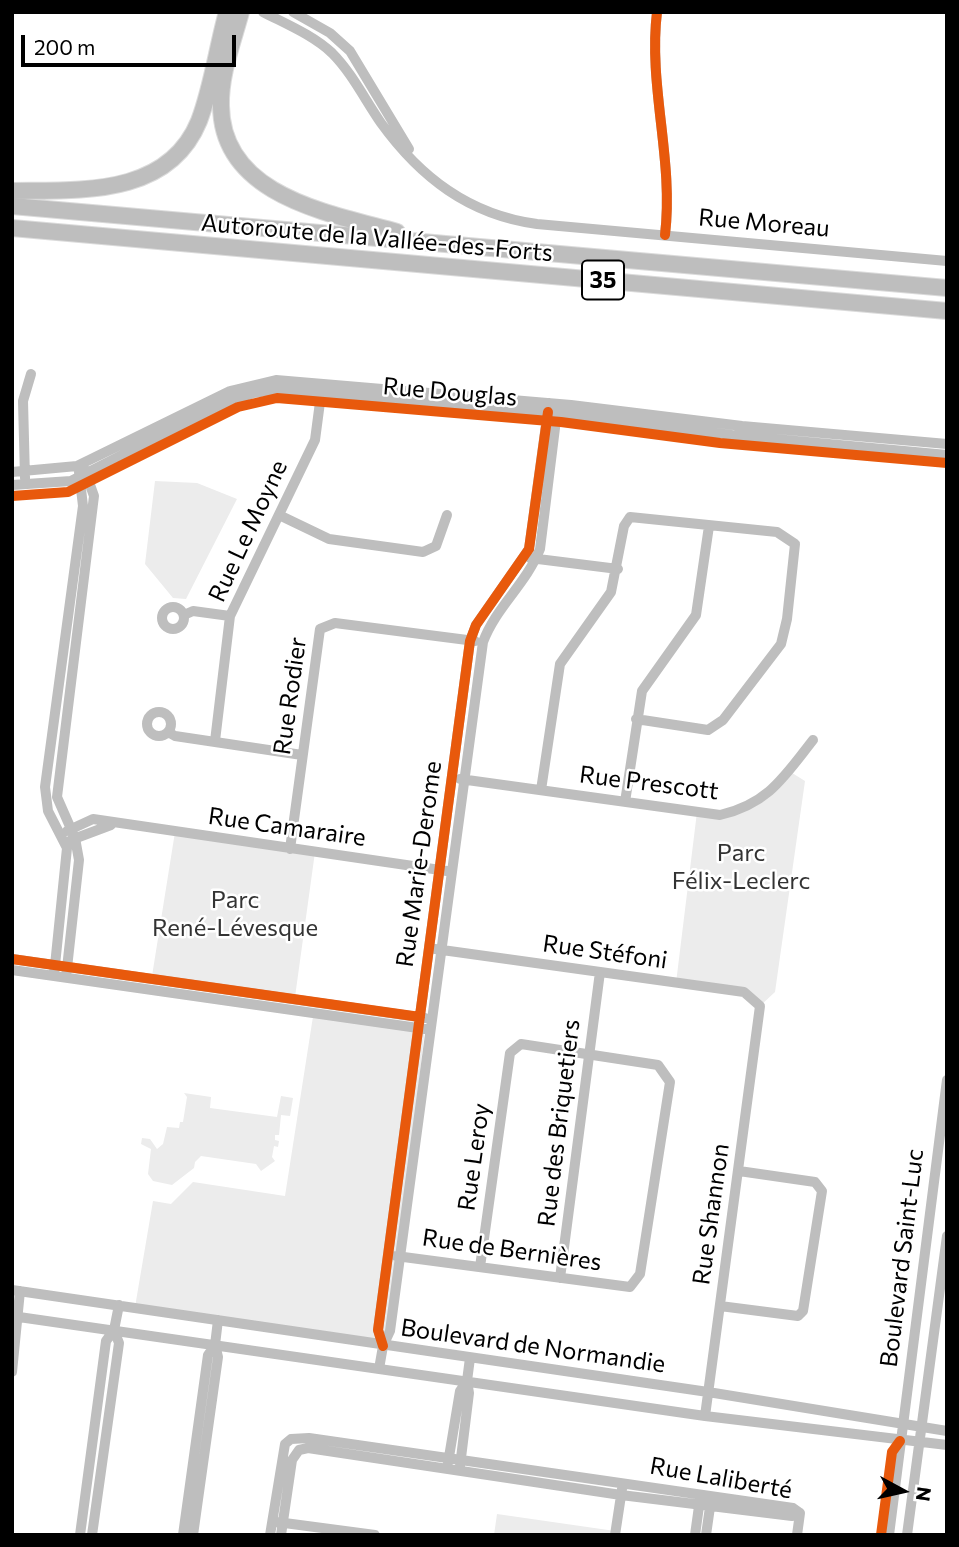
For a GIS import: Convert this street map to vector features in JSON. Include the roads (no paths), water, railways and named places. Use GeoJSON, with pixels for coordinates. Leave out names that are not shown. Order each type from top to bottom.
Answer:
{"type":"FeatureCollection","features":[{"type":"Feature","properties":{"kind":"highway"},"geometry":{"type":"LineString","coordinates":[[241,12],[225,75],[221,104],[228,138],[245,168],[265,185],[306,205],[436,243]]}},
{"type":"Feature","properties":{"kind":"highway"},"geometry":{"type":"LineString","coordinates":[[12,191],[106,187],[142,178],[167,164],[187,143],[198,123],[223,17]]}},
{"type":"Feature","properties":{"kind":"highway","name":"Autoroute de la Vallée-des-Forts"},"geometry":{"type":"LineString","coordinates":[[12,206],[947,288]]}},
{"type":"Feature","properties":{"kind":"highway","name":"Autoroute de la Vallée-des-Forts"},"geometry":{"type":"LineString","coordinates":[[12,228],[947,311]]}},
{"type":"Feature","properties":{"kind":"street","name":"Rue Moreau"},"geometry":{"type":"LineString","coordinates":[[264,12],[314,40],[333,55],[388,132],[424,172],[467,203],[513,220],[947,261]]}},
{"type":"Feature","properties":{"kind":"street","name":"Rue Moreau"},"geometry":{"type":"LineString","coordinates":[[293,12],[330,33],[350,51],[424,172]]}},
{"type":"Feature","properties":{"kind":"street"},"geometry":{"type":"LineString","coordinates":[[657,12],[654,41],[669,180],[665,235]]}},
{"type":"Feature","properties":{"kind":"street"},"geometry":{"type":"LineString","coordinates":[[25,485],[23,395],[31,374]]}},
{"type":"Feature","properties":{"kind":"street","name":"Rue Douglas"},"geometry":{"type":"LineString","coordinates":[[12,485],[60,483],[81,470],[245,396],[275,390],[322,388],[947,444]]}},
{"type":"Feature","properties":{"kind":"street","name":"Rue Le Moyne"},"geometry":{"type":"LineString","coordinates":[[215,741],[230,616],[315,440],[322,388]]}},
{"type":"Feature","properties":{"kind":"street","name":"Rue Douglas"},"geometry":{"type":"LineString","coordinates":[[553,408],[732,435],[947,454]]}},
{"type":"Feature","properties":{"kind":"street","name":"Rue Marie-Derome"},"geometry":{"type":"LineString","coordinates":[[379,1369],[383,1346],[390,1332],[394,1255],[419,1023],[470,641],[476,625],[529,549],[553,408]]}},
{"type":"Feature","properties":{"kind":"street","name":"Rue Marie-Derome"},"geometry":{"type":"LineString","coordinates":[[394,1255],[431,1025],[483,642],[489,625],[536,559],[553,408]]}},
{"type":"Feature","properties":{"kind":"street"},"geometry":{"type":"LineString","coordinates":[[61,971],[68,835],[46,799],[62,707],[76,597],[83,506],[81,470]]}},
{"type":"Feature","properties":{"kind":"street","name":"Rue Douglas"},"geometry":{"type":"LineString","coordinates":[[12,472],[81,470]]}},
{"type":"Feature","properties":{"kind":"street"},"geometry":{"type":"LineString","coordinates":[[279,515],[329,539],[423,552],[436,546],[447,514]]}},
{"type":"Feature","properties":{"kind":"street"},"geometry":{"type":"LineString","coordinates":[[541,790],[560,664],[611,592],[618,569],[624,526],[630,517],[776,532],[795,544],[787,619],[781,644],[715,727],[696,729],[636,719]]}},
{"type":"Feature","properties":{"kind":"street"},"geometry":{"type":"LineString","coordinates":[[625,802],[642,691],[696,615],[709,526]]}},
{"type":"Feature","properties":{"kind":"street"},"geometry":{"type":"LineString","coordinates":[[524,558],[618,569]]}},
{"type":"Feature","properties":{"kind":"street"},"geometry":{"type":"LineString","coordinates":[[184,615],[193,611],[230,616]]}},
{"type":"Feature","properties":{"kind":"street","name":"Rue Rodier"},"geometry":{"type":"LineString","coordinates":[[290,849],[320,629],[335,623],[483,642]]}},
{"type":"Feature","properties":{"kind":"street"},"geometry":{"type":"LineString","coordinates":[[168,732],[302,755]]}},
{"type":"Feature","properties":{"kind":"street","name":"Rue Prescott"},"geometry":{"type":"LineString","coordinates":[[452,778],[720,815],[743,810],[778,785],[813,740]]}},
{"type":"Feature","properties":{"kind":"street","name":"Rue Camaraire"},"geometry":{"type":"LineString","coordinates":[[68,835],[116,824],[452,872]]}},
{"type":"Feature","properties":{"kind":"street","name":"Rue Stéfoni"},"geometry":{"type":"LineString","coordinates":[[429,948],[744,992],[760,1006],[760,1017]]}},
{"type":"Feature","properties":{"kind":"street"},"geometry":{"type":"LineString","coordinates":[[12,959],[61,971],[431,1025]]}},
{"type":"Feature","properties":{"kind":"street"},"geometry":{"type":"LineString","coordinates":[[12,970],[61,971]]}},
{"type":"Feature","properties":{"kind":"street","name":"Rue des Briquetiers"},"geometry":{"type":"LineString","coordinates":[[560,1278],[600,972]]}},
{"type":"Feature","properties":{"kind":"street","name":"Rue Shannon"},"geometry":{"type":"LineString","coordinates":[[705,1416],[760,1017]]}},
{"type":"Feature","properties":{"kind":"street","name":"Rue Leroy"},"geometry":{"type":"LineString","coordinates":[[480,1267],[510,1053],[521,1044],[589,1054]]}},
{"type":"Feature","properties":{"kind":"street","name":"Rue de Bernières"},"geometry":{"type":"LineString","coordinates":[[394,1255],[630,1287],[640,1274],[670,1082],[658,1065],[589,1054]]}},
{"type":"Feature","properties":{"kind":"street","name":"Boulevard Saint-Luc"},"geometry":{"type":"LineString","coordinates":[[889,1535],[947,1080]]}},
{"type":"Feature","properties":{"kind":"street"},"geometry":{"type":"LineString","coordinates":[[720,1306],[798,1316],[803,1311],[821,1203],[822,1191],[815,1182],[739,1171]]}},
{"type":"Feature","properties":{"kind":"street","name":"Boulevard Saint-Luc"},"geometry":{"type":"LineString","coordinates":[[907,1535],[947,1236]]}},
{"type":"Feature","properties":{"kind":"street"},"geometry":{"type":"LineString","coordinates":[[12,1372],[18,1330],[14,1318],[16,1291]]}},
{"type":"Feature","properties":{"kind":"street","name":"Boulevard de Normandie"},"geometry":{"type":"LineString","coordinates":[[16,1291],[902,1421],[947,1431]]}},
{"type":"Feature","properties":{"kind":"street"},"geometry":{"type":"LineString","coordinates":[[80,1535],[119,1343],[114,1331],[119,1305]]}},
{"type":"Feature","properties":{"kind":"street","name":"Boulevard de Normandie"},"geometry":{"type":"LineString","coordinates":[[14,1318],[705,1416],[947,1445]]}},
{"type":"Feature","properties":{"kind":"street"},"geometry":{"type":"LineString","coordinates":[[183,1535],[218,1357],[215,1345],[218,1320]]}},
{"type":"Feature","properties":{"kind":"street"},"geometry":{"type":"LineString","coordinates":[[933,1335],[947,1337]]}},
{"type":"Feature","properties":{"kind":"street"},"geometry":{"type":"LineString","coordinates":[[454,1464],[469,1392],[467,1381],[470,1358]]}},
{"type":"Feature","properties":{"kind":"street","name":"Rue Laliberté"},"geometry":{"type":"LineString","coordinates":[[290,1440],[309,1438],[454,1464],[792,1516],[800,1513],[797,1535]]}},
{"type":"Feature","properties":{"kind":"street"},"geometry":{"type":"LineString","coordinates":[[290,1440],[299,1450],[292,1460],[278,1531],[282,1456],[285,1444],[290,1440]]}},
{"type":"Feature","properties":{"kind":"street","name":"Rue Laliberté"},"geometry":{"type":"LineString","coordinates":[[299,1450],[309,1448],[454,1464]]}},
{"type":"Feature","properties":{"kind":"street"},"geometry":{"type":"LineString","coordinates":[[92,1535],[94,1470]]}},
{"type":"Feature","properties":{"kind":"street"},"geometry":{"type":"LineString","coordinates":[[194,1535],[197,1471]]}},
{"type":"Feature","properties":{"kind":"street"},"geometry":{"type":"LineString","coordinates":[[615,1535],[622,1489]]}},
{"type":"Feature","properties":{"kind":"street"},"geometry":{"type":"LineString","coordinates":[[695,1535],[705,1501]]}},
{"type":"Feature","properties":{"kind":"street"},"geometry":{"type":"LineString","coordinates":[[705,1501],[706,1535]]}},
{"type":"Feature","properties":{"kind":"street"},"geometry":{"type":"LineString","coordinates":[[278,1531],[375,1535]]}},
{"type":"Feature","properties":{"kind":"park label","name":"Parc Félix-Leclerc"},"geometry":{"type":"Point","coordinates":[741,867]}},
{"type":"Feature","properties":{"kind":"park label","name":"Parc René-Lévesque"},"geometry":{"type":"Point","coordinates":[235,914]}}]}
